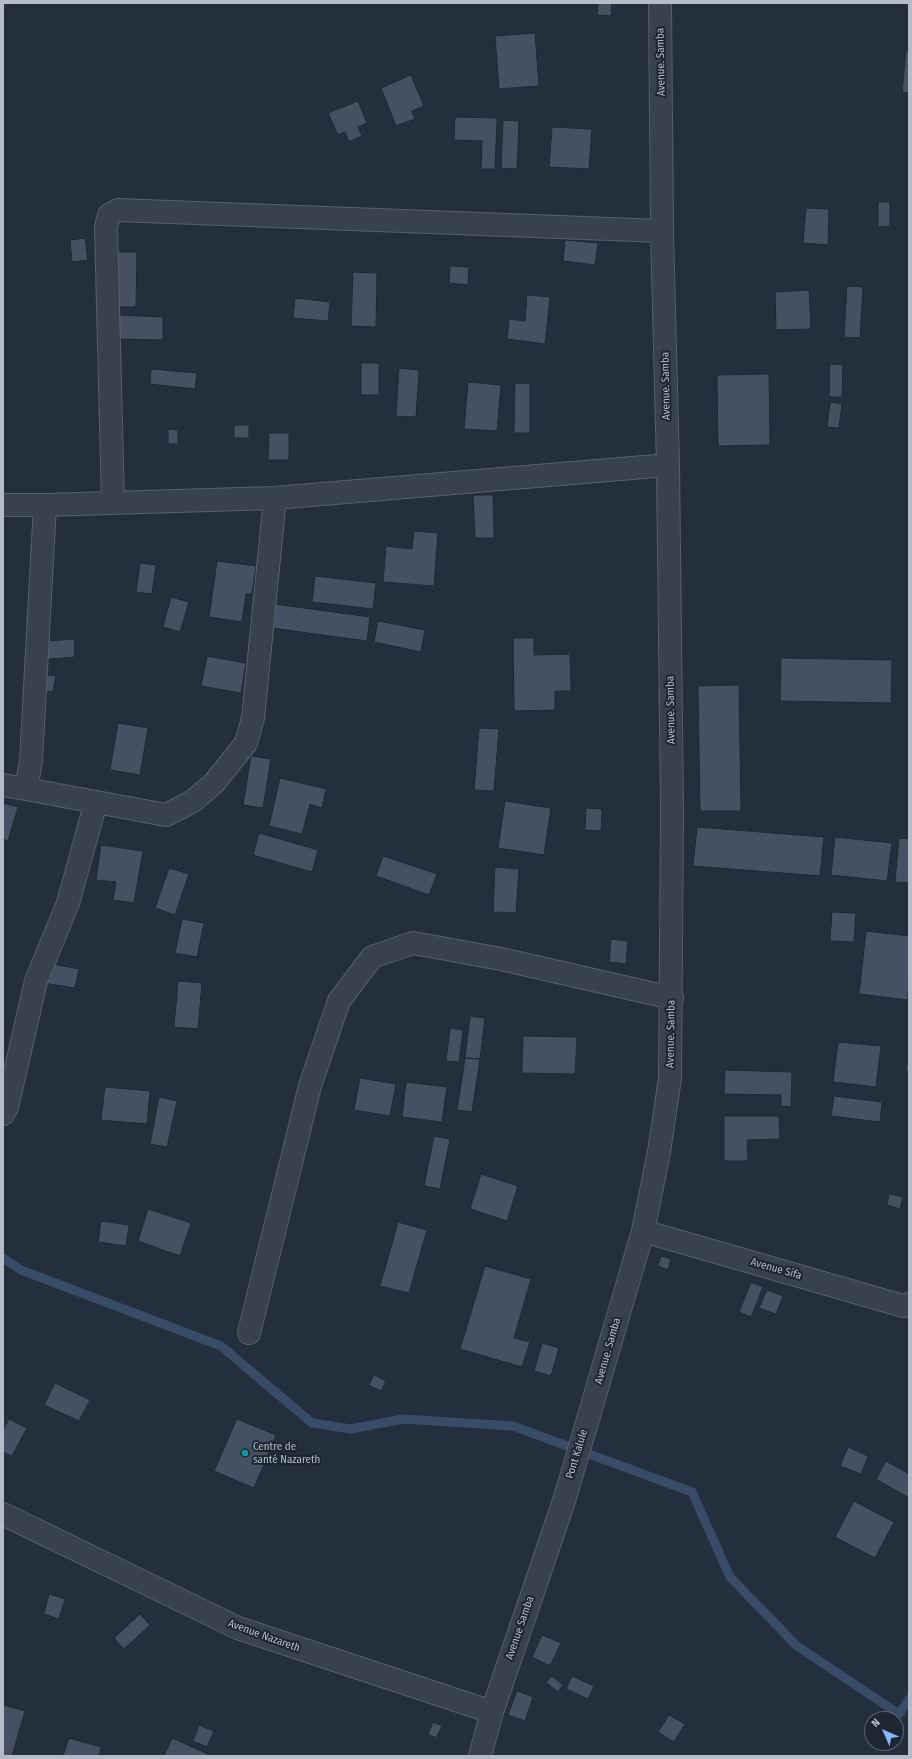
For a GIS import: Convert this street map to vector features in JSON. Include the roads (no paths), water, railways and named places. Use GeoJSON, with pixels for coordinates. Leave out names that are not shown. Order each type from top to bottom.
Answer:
{"type":"FeatureCollection","features":[{"type":"Feature","properties":{"kind":"street","name":"Avenue. Samba"},"geometry":{"type":"LineString","coordinates":[[591,1408],[643,1231],[659,1152],[670,1078],[672,998],[672,811],[668,465],[662,231],[660,3]]}},
{"type":"Feature","properties":{"kind":"street"},"geometry":{"type":"LineString","coordinates":[[113,503],[106,227],[109,215],[118,210],[662,231]]}},
{"type":"Feature","properties":{"kind":"street"},"geometry":{"type":"LineString","coordinates":[[3,505],[275,498],[668,465]]}},
{"type":"Feature","properties":{"kind":"street"},"geometry":{"type":"LineString","coordinates":[[3,785],[166,815],[192,801],[214,783],[246,743],[253,718],[275,498]]}},
{"type":"Feature","properties":{"kind":"street"},"geometry":{"type":"LineString","coordinates":[[26,790],[30,761],[45,505]]}},
{"type":"Feature","properties":{"kind":"street"},"geometry":{"type":"LineString","coordinates":[[3,1114],[7,1107],[36,981],[68,902],[96,802]]}},
{"type":"Feature","properties":{"kind":"street"},"geometry":{"type":"LineString","coordinates":[[249,1333],[310,1086],[339,1001],[372,956],[413,943],[501,959],[672,998]]}},
{"type":"Feature","properties":{"kind":"street","name":"Avenue Sifa"},"geometry":{"type":"LineString","coordinates":[[643,1231],[903,1306],[909,1304]]}},
{"type":"Feature","properties":{"kind":"street","name":"Pont Kalule"},"geometry":{"type":"LineString","coordinates":[[564,1500],[591,1408]]}},
{"type":"Feature","properties":{"kind":"street","name":"Avenue Samba"},"geometry":{"type":"LineString","coordinates":[[480,1756],[492,1712],[564,1500]]}},
{"type":"Feature","properties":{"kind":"street","name":"Avenue Nazareth"},"geometry":{"type":"LineString","coordinates":[[3,1514],[238,1628],[492,1712]]}},
{"type":"Feature","properties":{"kind":"waterway"},"geometry":{"type":"LineString","coordinates":[[3,1258],[21,1270],[221,1346],[312,1423],[351,1429],[403,1419],[513,1426],[692,1492],[730,1577],[797,1646],[899,1714],[909,1699]]}},
{"type":"Feature","properties":{"kind":"place","name":"Centre de santé Nazareth"},"geometry":{"type":"Point","coordinates":[245,1453]}}]}
